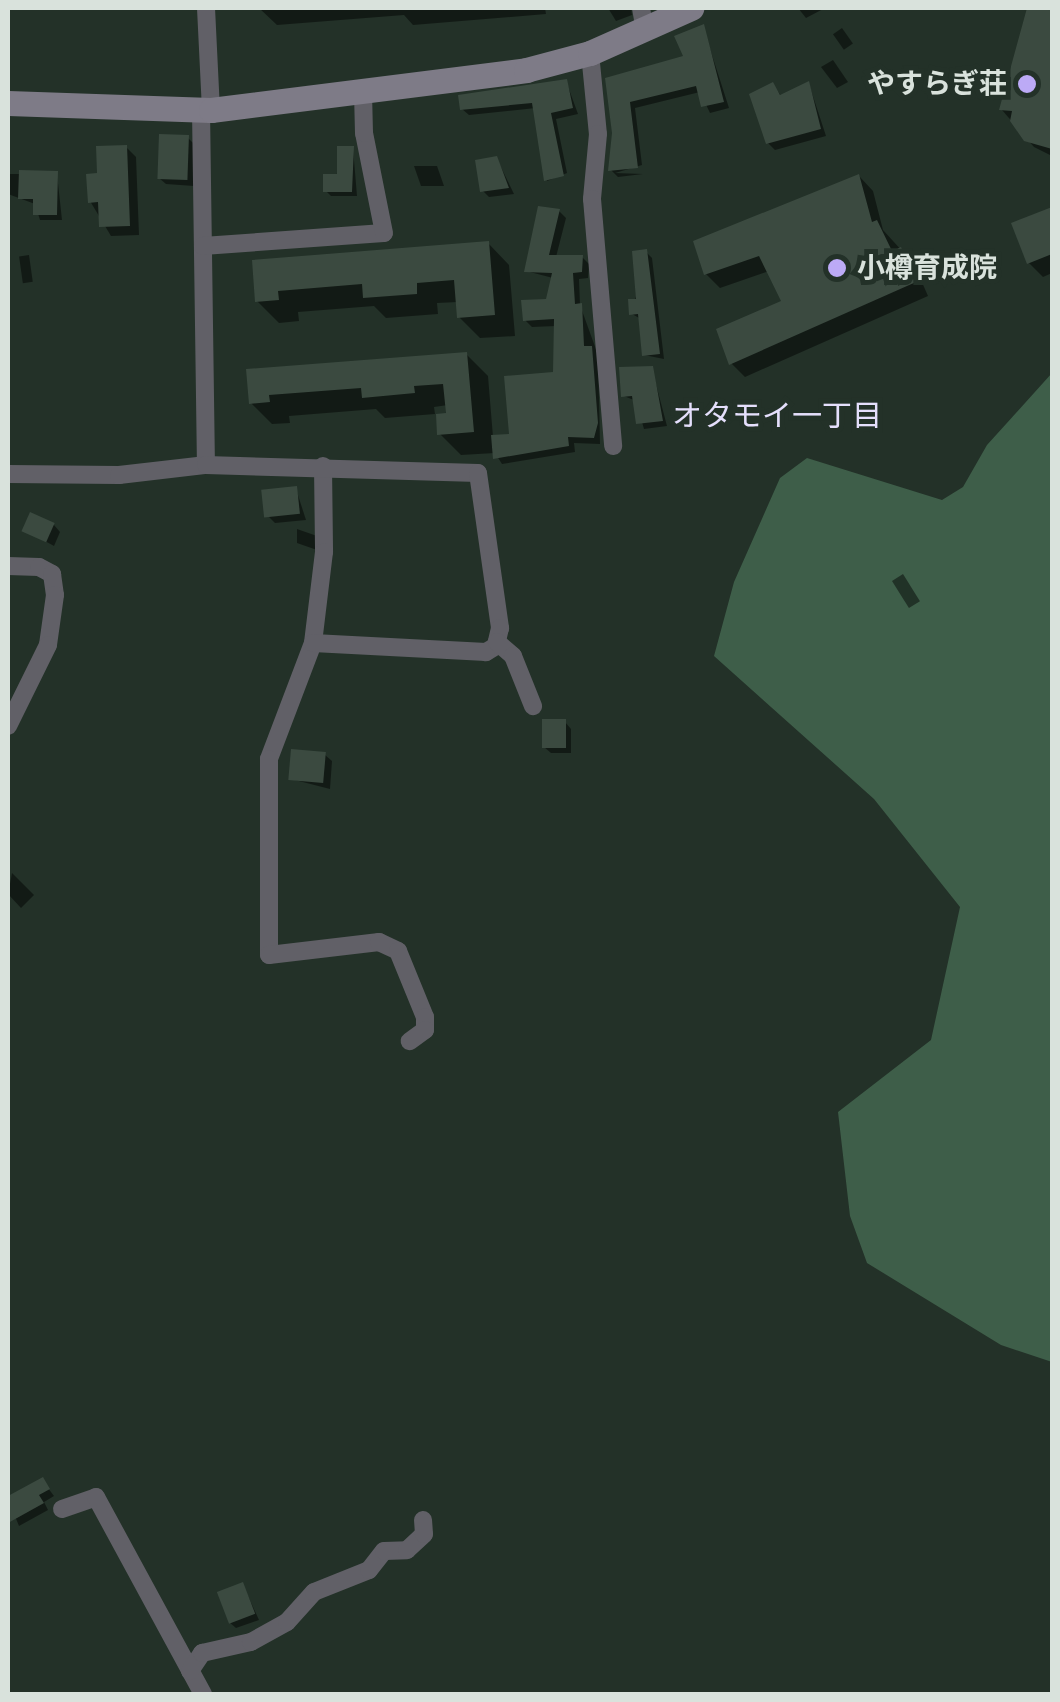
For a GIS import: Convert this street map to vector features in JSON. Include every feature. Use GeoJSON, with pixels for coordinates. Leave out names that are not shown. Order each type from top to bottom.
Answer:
{"type":"FeatureCollection","features":[{"type":"Feature","properties":{"kind":"street"},"geometry":{"type":"LineString","coordinates":[[206,8],[202,246],[206,465]]}},
{"type":"Feature","properties":{"kind":"street"},"geometry":{"type":"LineString","coordinates":[[8,104],[206,110],[526,70],[590,53],[643,19],[691,8]]}},
{"type":"Feature","properties":{"kind":"street"},"geometry":{"type":"LineString","coordinates":[[590,53],[598,134],[592,199],[613,446]]}},
{"type":"Feature","properties":{"kind":"street"},"geometry":{"type":"LineString","coordinates":[[202,246],[384,233],[364,133],[363,91]]}},
{"type":"Feature","properties":{"kind":"street"},"geometry":{"type":"LineString","coordinates":[[8,474],[119,475],[206,465],[478,474],[500,628],[496,642],[486,652],[312,643]]}},
{"type":"Feature","properties":{"kind":"street"},"geometry":{"type":"LineString","coordinates":[[323,466],[324,552],[312,643],[270,759],[269,955],[379,942],[398,952],[425,1017],[425,1030],[410,1041]]}},
{"type":"Feature","properties":{"kind":"street"},"geometry":{"type":"LineString","coordinates":[[8,566],[40,567],[52,574],[55,595],[48,645],[8,726]]}},
{"type":"Feature","properties":{"kind":"street"},"geometry":{"type":"LineString","coordinates":[[496,642],[518,664],[532,706]]}},
{"type":"Feature","properties":{"kind":"street"},"geometry":{"type":"LineString","coordinates":[[62,1509],[96,1497],[203,1694]]}},
{"type":"Feature","properties":{"kind":"street"},"geometry":{"type":"LineString","coordinates":[[190,1672],[202,1654],[250,1642],[287,1622],[314,1592],[369,1570],[384,1551],[407,1550],[424,1534],[423,1520]]}},
{"type":"Feature","properties":{"kind":"green space"},"geometry":{"type":"Polygon","coordinates":[[[1052,373],[1052,1362],[1001,1345],[867,1263],[850,1216],[838,1112],[931,1040],[960,907],[874,799],[714,656],[734,582],[780,478],[807,458],[942,500],[963,487],[987,445],[1052,373]]]}},
{"type":"Feature","properties":{"kind":"building","name":"やすらぎ荘"},"geometry":{"type":"Polygon","coordinates":[[[1027,8],[1052,8],[1052,149],[1024,141],[1010,121],[1012,111],[999,110],[1027,8]]]}},
{"type":"Feature","properties":{"kind":"building"},"geometry":{"type":"Polygon","coordinates":[[[704,24],[724,102],[701,107],[696,86],[630,102],[638,168],[608,171],[612,133],[605,78],[683,56],[674,36],[704,24]]]}},
{"type":"Feature","properties":{"kind":"building"},"geometry":{"type":"Polygon","coordinates":[[[567,79],[573,108],[551,113],[564,176],[544,181],[532,103],[460,110],[458,95],[567,79]]]}},
{"type":"Feature","properties":{"kind":"building"},"geometry":{"type":"Polygon","coordinates":[[[809,81],[821,129],[766,144],[749,94],[773,82],[780,95],[809,81]]]}},
{"type":"Feature","properties":{"kind":"building"},"geometry":{"type":"Polygon","coordinates":[[[159,134],[189,135],[187,180],[157,179],[159,134]]]}},
{"type":"Feature","properties":{"kind":"building"},"geometry":{"type":"Polygon","coordinates":[[[127,145],[130,226],[99,227],[98,202],[88,203],[86,174],[97,173],[96,146],[127,145]]]}},
{"type":"Feature","properties":{"kind":"building"},"geometry":{"type":"Polygon","coordinates":[[[337,146],[354,146],[352,192],[323,192],[323,174],[337,174],[337,146]]]}},
{"type":"Feature","properties":{"kind":"building"},"geometry":{"type":"Polygon","coordinates":[[[497,156],[509,188],[480,192],[475,160],[497,156]]]}},
{"type":"Feature","properties":{"kind":"building"},"geometry":{"type":"Polygon","coordinates":[[[19,170],[58,171],[57,215],[33,215],[33,199],[18,199],[19,170]]]}},
{"type":"Feature","properties":{"kind":"building","name":"小樽育成院"},"geometry":{"type":"Polygon","coordinates":[[[859,174],[872,222],[877,220],[892,251],[901,247],[916,282],[729,365],[716,329],[781,301],[759,256],[704,275],[693,241],[859,174]]]}},
{"type":"Feature","properties":{"kind":"building"},"geometry":{"type":"Polygon","coordinates":[[[538,206],[560,209],[549,255],[583,255],[582,272],[573,273],[575,304],[582,303],[584,346],[592,346],[598,423],[594,438],[568,437],[569,446],[493,459],[491,435],[509,434],[504,376],[553,372],[554,319],[523,321],[521,300],[546,299],[552,273],[524,272],[538,206]]]}},
{"type":"Feature","properties":{"kind":"building"},"geometry":{"type":"Polygon","coordinates":[[[1052,207],[1052,254],[1027,264],[1011,223],[1052,207]]]}},
{"type":"Feature","properties":{"kind":"building"},"geometry":{"type":"Polygon","coordinates":[[[489,241],[495,315],[457,318],[454,280],[417,283],[417,294],[363,298],[362,284],[278,291],[279,300],[255,302],[252,260],[489,241]]]}},
{"type":"Feature","properties":{"kind":"building"},"geometry":{"type":"Polygon","coordinates":[[[647,249],[660,354],[642,356],[638,314],[629,315],[628,299],[636,299],[632,251],[647,249]]]}},
{"type":"Feature","properties":{"kind":"building"},"geometry":{"type":"Polygon","coordinates":[[[467,352],[474,432],[437,435],[436,414],[446,413],[443,384],[414,386],[415,393],[362,398],[361,388],[269,395],[270,402],[249,404],[246,369],[467,352]]]}},
{"type":"Feature","properties":{"kind":"building"},"geometry":{"type":"Polygon","coordinates":[[[653,366],[663,421],[636,424],[632,396],[621,397],[619,367],[653,366]]]}},
{"type":"Feature","properties":{"kind":"building"},"geometry":{"type":"Polygon","coordinates":[[[297,486],[300,514],[264,518],[261,490],[297,486]]]}},
{"type":"Feature","properties":{"kind":"building"},"geometry":{"type":"Polygon","coordinates":[[[30,512],[55,523],[46,542],[21,531],[30,512]]]}},
{"type":"Feature","properties":{"kind":"building"},"geometry":{"type":"Polygon","coordinates":[[[542,719],[566,719],[566,748],[542,748],[542,719]]]}},
{"type":"Feature","properties":{"kind":"building"},"geometry":{"type":"Polygon","coordinates":[[[291,749],[326,752],[323,783],[288,780],[291,749]]]}},
{"type":"Feature","properties":{"kind":"building"},"geometry":{"type":"Polygon","coordinates":[[[43,1477],[50,1489],[39,1495],[44,1503],[8,1523],[8,1496],[43,1477]]]}},
{"type":"Feature","properties":{"kind":"building"},"geometry":{"type":"Polygon","coordinates":[[[243,1582],[255,1614],[229,1624],[217,1592],[243,1582]]]}},
{"type":"Feature","properties":{"kind":"place","name":"やすらぎ荘"},"geometry":{"type":"Point","coordinates":[1027,84]}},
{"type":"Feature","properties":{"kind":"place","name":"小樽育成院"},"geometry":{"type":"Point","coordinates":[837,268]}},
{"type":"Feature","properties":{"kind":"district","name":"オタモイ一丁目"},"geometry":{"type":"Point","coordinates":[777,417]}}]}
